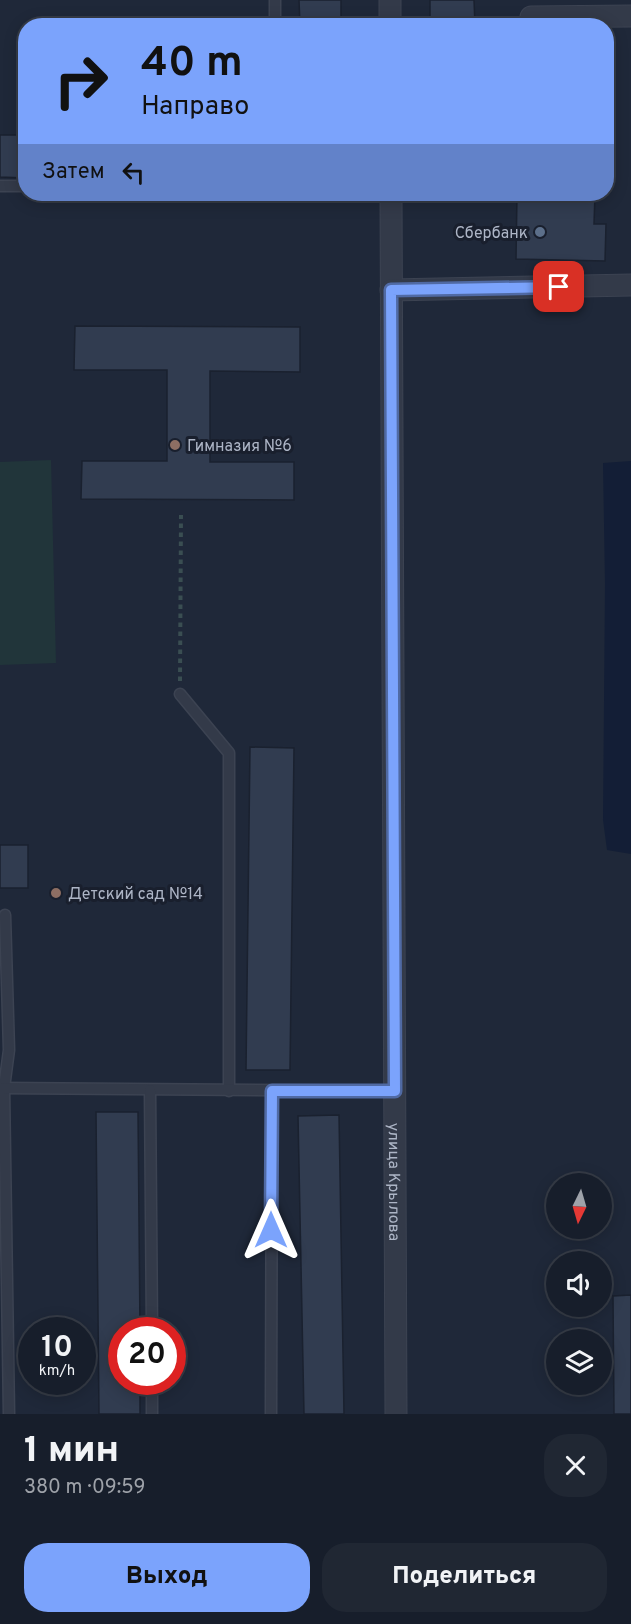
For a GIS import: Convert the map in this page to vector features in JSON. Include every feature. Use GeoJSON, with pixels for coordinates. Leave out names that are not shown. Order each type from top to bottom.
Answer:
{"type":"FeatureCollection","features":[{"type":"Feature","properties":{"kind":"street"},"geometry":{"type":"LineString","coordinates":[[390,0],[390,18]]}},
{"type":"Feature","properties":{"kind":"street"},"geometry":{"type":"LineString","coordinates":[[531,17],[631,16]]}},
{"type":"Feature","properties":{"kind":"street","name":"улица Крылова"},"geometry":{"type":"LineString","coordinates":[[391,201],[396,1414]]}},
{"type":"Feature","properties":{"kind":"street"},"geometry":{"type":"LineString","coordinates":[[391,290],[631,285]]}},
{"type":"Feature","properties":{"kind":"lane"},"geometry":{"type":"LineString","coordinates":[[275,0],[275,18]]}},
{"type":"Feature","properties":{"kind":"lane"},"geometry":{"type":"LineString","coordinates":[[0,186],[18,186]]}},
{"type":"Feature","properties":{"kind":"lane"},"geometry":{"type":"LineString","coordinates":[[180,693],[229,753],[229,1091]]}},
{"type":"Feature","properties":{"kind":"lane"},"geometry":{"type":"LineString","coordinates":[[5,915],[9,1050],[2,1088],[9,1414]]}},
{"type":"Feature","properties":{"kind":"lane"},"geometry":{"type":"LineString","coordinates":[[2,1088],[395,1091]]}},
{"type":"Feature","properties":{"kind":"lane"},"geometry":{"type":"LineString","coordinates":[[150,1090],[152,1317]]}},
{"type":"Feature","properties":{"kind":"lane"},"geometry":{"type":"LineString","coordinates":[[271,1414],[272,1091]]}},
{"type":"Feature","properties":{"kind":"lane"},"geometry":{"type":"LineString","coordinates":[[152,1395],[152,1414]]}},
{"type":"Feature","properties":{"kind":"path"},"geometry":{"type":"LineString","coordinates":[[180,693],[181,515]]}},
{"type":"Feature","properties":{"kind":"green space"},"geometry":{"type":"Polygon","coordinates":[[[51,460],[56,663],[0,665],[0,462],[51,460]]]}},
{"type":"Feature","properties":{"kind":"water"},"geometry":{"type":"Polygon","coordinates":[[[631,461],[631,854],[607,850],[603,820],[605,584],[603,463],[631,461]]]}},
{"type":"Feature","properties":{"kind":"building"},"geometry":{"type":"Polygon","coordinates":[[[299,0],[341,0],[341,18],[300,18],[299,0]]]}},
{"type":"Feature","properties":{"kind":"building"},"geometry":{"type":"Polygon","coordinates":[[[430,0],[474,0],[475,18],[430,18],[430,0]]]}},
{"type":"Feature","properties":{"kind":"building"},"geometry":{"type":"Polygon","coordinates":[[[615,44],[615,79],[614,79],[615,44]]]}},
{"type":"Feature","properties":{"kind":"building"},"geometry":{"type":"Polygon","coordinates":[[[0,135],[18,135],[18,178],[0,177],[0,135]]]}},
{"type":"Feature","properties":{"kind":"building"},"geometry":{"type":"Polygon","coordinates":[[[517,201],[595,201],[594,224],[606,224],[605,261],[516,259],[517,201]]]}},
{"type":"Feature","properties":{"kind":"building"},"geometry":{"type":"Polygon","coordinates":[[[75,326],[300,327],[300,372],[210,371],[210,462],[294,462],[294,500],[81,499],[82,461],[167,461],[167,370],[74,370],[75,326]]]}},
{"type":"Feature","properties":{"kind":"building"},"geometry":{"type":"Polygon","coordinates":[[[250,747],[294,748],[290,1070],[246,1070],[250,747]]]}},
{"type":"Feature","properties":{"kind":"building"},"geometry":{"type":"Polygon","coordinates":[[[0,845],[28,845],[28,888],[0,888],[0,845]]]}},
{"type":"Feature","properties":{"kind":"building"},"geometry":{"type":"Polygon","coordinates":[[[96,1112],[138,1112],[140,1317],[108,1317],[108,1395],[140,1395],[140,1414],[99,1414],[96,1112]]]}},
{"type":"Feature","properties":{"kind":"building"},"geometry":{"type":"Polygon","coordinates":[[[339,1115],[344,1414],[304,1414],[298,1116],[339,1115]]]}},
{"type":"Feature","properties":{"kind":"building"},"geometry":{"type":"Polygon","coordinates":[[[631,1295],[631,1414],[614,1414],[613,1296],[631,1295]]]}},
{"type":"Feature","properties":{"kind":"place","name":"Сбербанк"},"geometry":{"type":"Point","coordinates":[540,232]}},
{"type":"Feature","properties":{"kind":"place","name":"Гимназия №6"},"geometry":{"type":"Point","coordinates":[175,445]}},
{"type":"Feature","properties":{"kind":"place","name":"Детский сад №14"},"geometry":{"type":"Point","coordinates":[56,893]}},
{"type":"Feature","properties":{"kind":"route"},"geometry":{"type":"LineString","coordinates":[[271,1230],[272,1091],[395,1091],[391,290],[559,287]]}}]}
